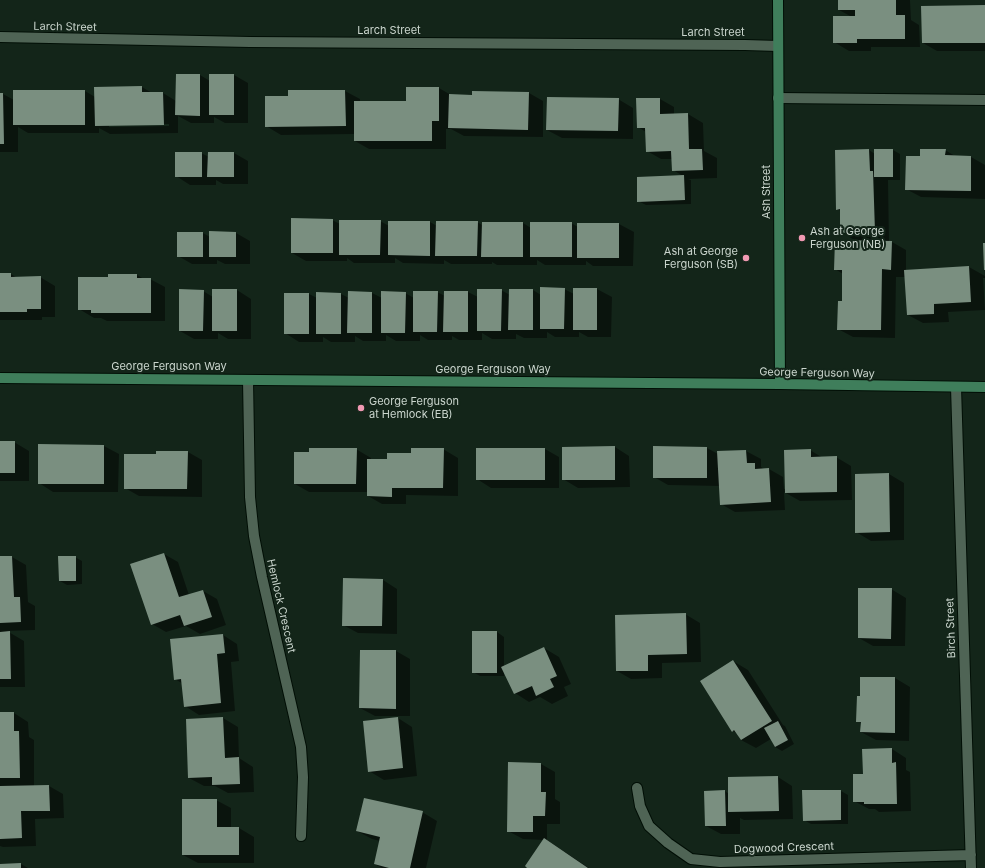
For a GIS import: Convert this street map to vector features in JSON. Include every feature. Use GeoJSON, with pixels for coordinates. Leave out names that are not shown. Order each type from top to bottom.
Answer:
{"type":"FeatureCollection","features":[{"type":"Feature","properties":{"kind":"main road","name":"Ash Street"},"geometry":{"type":"LineString","coordinates":[[778,0],[780,384]]}},
{"type":"Feature","properties":{"kind":"main road","name":"George Ferguson Way"},"geometry":{"type":"LineString","coordinates":[[0,378],[985,387]]}},
{"type":"Feature","properties":{"kind":"street","name":"Larch Street"},"geometry":{"type":"LineString","coordinates":[[0,37],[258,42],[778,46]]}},
{"type":"Feature","properties":{"kind":"street"},"geometry":{"type":"LineString","coordinates":[[778,98],[985,100]]}},
{"type":"Feature","properties":{"kind":"street","name":"Hemlock Crescent"},"geometry":{"type":"LineString","coordinates":[[248,380],[250,490],[254,536],[263,584],[301,747],[303,777],[301,836]]}},
{"type":"Feature","properties":{"kind":"street","name":"Birch Street"},"geometry":{"type":"LineString","coordinates":[[956,387],[971,868]]}},
{"type":"Feature","properties":{"kind":"street","name":"Dogwood Crescent"},"geometry":{"type":"LineString","coordinates":[[638,788],[640,806],[649,826],[668,843],[691,858],[720,862],[970,855]]}},
{"type":"Feature","properties":{"kind":"building"},"geometry":{"type":"Polygon","coordinates":[[[838,0],[896,0],[896,15],[905,15],[905,39],[857,39],[857,43],[833,43],[833,16],[855,16],[855,10],[838,10],[838,0]]]}},
{"type":"Feature","properties":{"kind":"building"},"geometry":{"type":"Polygon","coordinates":[[[985,5],[985,43],[922,43],[921,6],[985,5]]]}},
{"type":"Feature","properties":{"kind":"building"},"geometry":{"type":"Polygon","coordinates":[[[176,74],[200,74],[200,116],[175,115],[176,74]]]}},
{"type":"Feature","properties":{"kind":"building"},"geometry":{"type":"Polygon","coordinates":[[[209,74],[234,74],[234,115],[209,115],[209,74]]]}},
{"type":"Feature","properties":{"kind":"building"},"geometry":{"type":"Polygon","coordinates":[[[142,86],[142,92],[163,92],[164,125],[95,126],[94,87],[142,86]]]}},
{"type":"Feature","properties":{"kind":"building"},"geometry":{"type":"Polygon","coordinates":[[[406,87],[439,87],[439,121],[432,121],[432,141],[354,141],[354,101],[406,101],[406,87]]]}},
{"type":"Feature","properties":{"kind":"building"},"geometry":{"type":"Polygon","coordinates":[[[13,90],[85,90],[85,125],[13,125],[13,90]]]}},
{"type":"Feature","properties":{"kind":"building"},"geometry":{"type":"Polygon","coordinates":[[[288,90],[345,90],[346,126],[265,127],[265,96],[288,96],[288,90]]]}},
{"type":"Feature","properties":{"kind":"building"},"geometry":{"type":"Polygon","coordinates":[[[472,91],[529,92],[528,130],[448,128],[449,94],[472,95],[472,91]]]}},
{"type":"Feature","properties":{"kind":"building"},"geometry":{"type":"Polygon","coordinates":[[[0,93],[3,93],[4,144],[0,144],[0,93]]]}},
{"type":"Feature","properties":{"kind":"building"},"geometry":{"type":"Polygon","coordinates":[[[547,97],[619,98],[618,131],[546,130],[547,97]]]}},
{"type":"Feature","properties":{"kind":"building"},"geometry":{"type":"Polygon","coordinates":[[[636,98],[660,98],[660,114],[688,113],[689,149],[702,149],[703,170],[672,171],[671,151],[646,152],[645,128],[637,128],[636,98]]]}},
{"type":"Feature","properties":{"kind":"building"},"geometry":{"type":"Polygon","coordinates":[[[869,149],[870,171],[873,171],[875,232],[840,233],[840,209],[836,210],[835,150],[869,149]]]}},
{"type":"Feature","properties":{"kind":"building"},"geometry":{"type":"Polygon","coordinates":[[[874,149],[893,149],[893,177],[874,177],[874,149]]]}},
{"type":"Feature","properties":{"kind":"building"},"geometry":{"type":"Polygon","coordinates":[[[920,149],[946,149],[945,155],[971,156],[971,191],[905,190],[906,156],[920,156],[920,149]]]}},
{"type":"Feature","properties":{"kind":"building"},"geometry":{"type":"Polygon","coordinates":[[[175,152],[202,152],[202,177],[175,177],[175,152]]]}},
{"type":"Feature","properties":{"kind":"building"},"geometry":{"type":"Polygon","coordinates":[[[208,152],[234,152],[234,177],[207,177],[208,152]]]}},
{"type":"Feature","properties":{"kind":"building"},"geometry":{"type":"Polygon","coordinates":[[[684,175],[685,200],[637,202],[637,177],[684,175]]]}},
{"type":"Feature","properties":{"kind":"building"},"geometry":{"type":"Polygon","coordinates":[[[291,218],[333,219],[333,253],[291,253],[291,218]]]}},
{"type":"Feature","properties":{"kind":"building"},"geometry":{"type":"Polygon","coordinates":[[[339,220],[381,220],[380,255],[339,255],[339,220]]]}},
{"type":"Feature","properties":{"kind":"building"},"geometry":{"type":"Polygon","coordinates":[[[388,221],[430,221],[430,256],[388,255],[388,221]]]}},
{"type":"Feature","properties":{"kind":"building"},"geometry":{"type":"Polygon","coordinates":[[[436,221],[478,221],[477,256],[435,256],[436,221]]]}},
{"type":"Feature","properties":{"kind":"building"},"geometry":{"type":"Polygon","coordinates":[[[482,222],[523,222],[523,257],[481,257],[482,222]]]}},
{"type":"Feature","properties":{"kind":"building"},"geometry":{"type":"Polygon","coordinates":[[[530,222],[572,222],[572,257],[530,257],[530,222]]]}},
{"type":"Feature","properties":{"kind":"building"},"geometry":{"type":"Polygon","coordinates":[[[577,223],[619,223],[619,258],[577,258],[577,223]]]}},
{"type":"Feature","properties":{"kind":"building"},"geometry":{"type":"Polygon","coordinates":[[[209,231],[236,232],[236,257],[209,257],[209,231]]]}},
{"type":"Feature","properties":{"kind":"building"},"geometry":{"type":"Polygon","coordinates":[[[177,232],[203,232],[203,257],[177,257],[177,232]]]}},
{"type":"Feature","properties":{"kind":"building"},"geometry":{"type":"Polygon","coordinates":[[[835,240],[892,241],[891,270],[882,269],[881,330],[837,330],[838,301],[842,301],[842,270],[834,270],[835,240]]]}},
{"type":"Feature","properties":{"kind":"building"},"geometry":{"type":"Polygon","coordinates":[[[983,243],[985,243],[985,270],[984,270],[983,243]]]}},
{"type":"Feature","properties":{"kind":"building"},"geometry":{"type":"Polygon","coordinates":[[[969,266],[971,302],[934,304],[934,314],[907,315],[904,270],[969,266]]]}},
{"type":"Feature","properties":{"kind":"building"},"geometry":{"type":"Polygon","coordinates":[[[0,273],[11,273],[11,277],[41,276],[41,309],[27,309],[27,312],[0,312],[0,273]]]}},
{"type":"Feature","properties":{"kind":"building"},"geometry":{"type":"Polygon","coordinates":[[[108,274],[137,274],[137,278],[151,278],[151,313],[91,313],[91,310],[78,310],[78,277],[108,277],[108,274]]]}},
{"type":"Feature","properties":{"kind":"building"},"geometry":{"type":"Polygon","coordinates":[[[540,287],[565,288],[564,329],[540,329],[540,287]]]}},
{"type":"Feature","properties":{"kind":"building"},"geometry":{"type":"Polygon","coordinates":[[[573,288],[597,288],[597,330],[573,330],[573,288]]]}},
{"type":"Feature","properties":{"kind":"building"},"geometry":{"type":"Polygon","coordinates":[[[179,289],[204,290],[203,331],[179,331],[179,289]]]}},
{"type":"Feature","properties":{"kind":"building"},"geometry":{"type":"Polygon","coordinates":[[[212,289],[237,289],[237,331],[212,331],[212,289]]]}},
{"type":"Feature","properties":{"kind":"building"},"geometry":{"type":"Polygon","coordinates":[[[477,289],[502,289],[501,331],[477,331],[477,289]]]}},
{"type":"Feature","properties":{"kind":"building"},"geometry":{"type":"Polygon","coordinates":[[[509,289],[533,289],[533,330],[508,330],[509,289]]]}},
{"type":"Feature","properties":{"kind":"building"},"geometry":{"type":"Polygon","coordinates":[[[348,291],[372,292],[372,333],[347,333],[348,291]]]}},
{"type":"Feature","properties":{"kind":"building"},"geometry":{"type":"Polygon","coordinates":[[[381,291],[406,292],[405,333],[381,333],[381,291]]]}},
{"type":"Feature","properties":{"kind":"building"},"geometry":{"type":"Polygon","coordinates":[[[413,291],[438,291],[437,332],[413,332],[413,291]]]}},
{"type":"Feature","properties":{"kind":"building"},"geometry":{"type":"Polygon","coordinates":[[[444,291],[468,291],[468,332],[443,332],[444,291]]]}},
{"type":"Feature","properties":{"kind":"building"},"geometry":{"type":"Polygon","coordinates":[[[316,292],[341,293],[341,334],[316,334],[316,292]]]}},
{"type":"Feature","properties":{"kind":"building"},"geometry":{"type":"Polygon","coordinates":[[[284,293],[309,293],[309,334],[284,334],[284,293]]]}},
{"type":"Feature","properties":{"kind":"building"},"geometry":{"type":"Polygon","coordinates":[[[0,441],[15,441],[15,473],[0,473],[0,441]]]}},
{"type":"Feature","properties":{"kind":"building"},"geometry":{"type":"Polygon","coordinates":[[[38,444],[104,445],[104,484],[38,484],[38,444]]]}},
{"type":"Feature","properties":{"kind":"building"},"geometry":{"type":"Polygon","coordinates":[[[615,446],[615,480],[562,480],[562,447],[615,446]]]}},
{"type":"Feature","properties":{"kind":"building"},"geometry":{"type":"Polygon","coordinates":[[[653,446],[707,447],[707,478],[653,478],[653,446]]]}},
{"type":"Feature","properties":{"kind":"building"},"geometry":{"type":"Polygon","coordinates":[[[309,448],[357,448],[356,484],[294,484],[294,452],[309,452],[309,448]]]}},
{"type":"Feature","properties":{"kind":"building"},"geometry":{"type":"Polygon","coordinates":[[[411,448],[444,448],[443,488],[392,488],[392,497],[367,496],[367,459],[387,459],[387,453],[411,453],[411,448]]]}},
{"type":"Feature","properties":{"kind":"building"},"geometry":{"type":"Polygon","coordinates":[[[476,448],[545,448],[545,480],[476,480],[476,448]]]}},
{"type":"Feature","properties":{"kind":"building"},"geometry":{"type":"Polygon","coordinates":[[[811,449],[811,457],[837,456],[837,492],[785,493],[784,450],[811,449]]]}},
{"type":"Feature","properties":{"kind":"building"},"geometry":{"type":"Polygon","coordinates":[[[746,450],[747,463],[755,463],[755,469],[769,468],[771,502],[720,505],[717,451],[746,450]]]}},
{"type":"Feature","properties":{"kind":"building"},"geometry":{"type":"Polygon","coordinates":[[[156,451],[188,451],[187,489],[124,489],[124,454],[156,454],[156,451]]]}},
{"type":"Feature","properties":{"kind":"building"},"geometry":{"type":"Polygon","coordinates":[[[889,473],[890,532],[855,533],[855,474],[889,473]]]}},
{"type":"Feature","properties":{"kind":"building"},"geometry":{"type":"Polygon","coordinates":[[[164,553],[179,597],[203,590],[212,617],[184,626],[180,615],[151,625],[130,564],[164,553]]]}},
{"type":"Feature","properties":{"kind":"building"},"geometry":{"type":"Polygon","coordinates":[[[0,556],[12,556],[14,597],[20,597],[21,622],[0,623],[0,556]]]}},
{"type":"Feature","properties":{"kind":"building"},"geometry":{"type":"Polygon","coordinates":[[[58,556],[76,556],[76,581],[59,581],[58,556]]]}},
{"type":"Feature","properties":{"kind":"building"},"geometry":{"type":"Polygon","coordinates":[[[343,578],[383,579],[382,626],[342,626],[343,578]]]}},
{"type":"Feature","properties":{"kind":"building"},"geometry":{"type":"Polygon","coordinates":[[[858,588],[892,588],[891,639],[858,638],[858,588]]]}},
{"type":"Feature","properties":{"kind":"building"},"geometry":{"type":"Polygon","coordinates":[[[686,613],[687,654],[648,655],[648,671],[616,671],[615,615],[686,613]]]}},
{"type":"Feature","properties":{"kind":"building"},"geometry":{"type":"Polygon","coordinates":[[[10,631],[11,679],[0,679],[0,632],[10,631]]]}},
{"type":"Feature","properties":{"kind":"building"},"geometry":{"type":"Polygon","coordinates":[[[472,631],[497,631],[497,673],[472,673],[472,631]]]}},
{"type":"Feature","properties":{"kind":"building"},"geometry":{"type":"Polygon","coordinates":[[[223,634],[225,653],[217,654],[221,703],[184,707],[181,679],[174,680],[170,639],[223,634]]]}},
{"type":"Feature","properties":{"kind":"building"},"geometry":{"type":"Polygon","coordinates":[[[544,647],[557,676],[550,679],[554,687],[536,696],[532,686],[514,694],[501,667],[544,647]]]}},
{"type":"Feature","properties":{"kind":"building"},"geometry":{"type":"Polygon","coordinates":[[[360,650],[396,650],[396,709],[359,708],[360,650]]]}},
{"type":"Feature","properties":{"kind":"building"},"geometry":{"type":"Polygon","coordinates":[[[733,660],[772,721],[741,740],[734,730],[732,732],[700,681],[733,660]]]}},
{"type":"Feature","properties":{"kind":"building"},"geometry":{"type":"Polygon","coordinates":[[[860,677],[895,677],[895,733],[860,732],[861,722],[856,722],[857,696],[860,696],[860,677]]]}},
{"type":"Feature","properties":{"kind":"building"},"geometry":{"type":"Polygon","coordinates":[[[0,712],[14,712],[14,731],[19,731],[20,778],[0,778],[0,712]]]}},
{"type":"Feature","properties":{"kind":"building"},"geometry":{"type":"Polygon","coordinates":[[[223,717],[225,758],[239,757],[240,784],[212,785],[212,777],[188,778],[186,719],[223,717]]]}},
{"type":"Feature","properties":{"kind":"building"},"geometry":{"type":"Polygon","coordinates":[[[398,717],[403,768],[368,772],[363,721],[398,717]]]}},
{"type":"Feature","properties":{"kind":"building"},"geometry":{"type":"Polygon","coordinates":[[[778,721],[788,740],[775,747],[764,728],[778,721]]]}},
{"type":"Feature","properties":{"kind":"building"},"geometry":{"type":"Polygon","coordinates":[[[892,748],[892,763],[896,762],[897,804],[864,804],[864,802],[853,802],[853,774],[863,774],[862,749],[892,748]]]}},
{"type":"Feature","properties":{"kind":"building"},"geometry":{"type":"Polygon","coordinates":[[[508,762],[541,763],[541,792],[546,792],[545,816],[533,816],[533,832],[507,832],[508,762]]]}},
{"type":"Feature","properties":{"kind":"building"},"geometry":{"type":"Polygon","coordinates":[[[778,776],[779,811],[728,812],[728,777],[778,776]]]}},
{"type":"Feature","properties":{"kind":"building"},"geometry":{"type":"Polygon","coordinates":[[[49,785],[50,811],[21,811],[22,838],[0,839],[0,786],[49,785]]]}},
{"type":"Feature","properties":{"kind":"building"},"geometry":{"type":"Polygon","coordinates":[[[725,790],[726,826],[705,826],[704,791],[725,790]]]}},
{"type":"Feature","properties":{"kind":"building"},"geometry":{"type":"Polygon","coordinates":[[[802,790],[841,790],[841,820],[803,821],[802,790]]]}},
{"type":"Feature","properties":{"kind":"building"},"geometry":{"type":"Polygon","coordinates":[[[364,798],[423,811],[410,868],[389,868],[374,864],[380,837],[356,831],[364,798]]]}},
{"type":"Feature","properties":{"kind":"building"},"geometry":{"type":"Polygon","coordinates":[[[182,799],[217,799],[217,827],[239,827],[239,855],[182,855],[182,799]]]}},
{"type":"Feature","properties":{"kind":"building"},"geometry":{"type":"Polygon","coordinates":[[[544,838],[588,868],[527,868],[525,866],[544,838]]]}},
{"type":"Feature","properties":{"kind":"building"},"geometry":{"type":"Polygon","coordinates":[[[21,863],[21,868],[0,868],[0,864],[21,863]]]}},
{"type":"Feature","properties":{"kind":"place","name":"Ash at George Ferguson (NB)"},"geometry":{"type":"Point","coordinates":[802,238]}},
{"type":"Feature","properties":{"kind":"place","name":"Ash at George Ferguson (SB)"},"geometry":{"type":"Point","coordinates":[746,258]}},
{"type":"Feature","properties":{"kind":"place","name":"George Ferguson at Hemlock (EB)"},"geometry":{"type":"Point","coordinates":[361,408]}}]}
